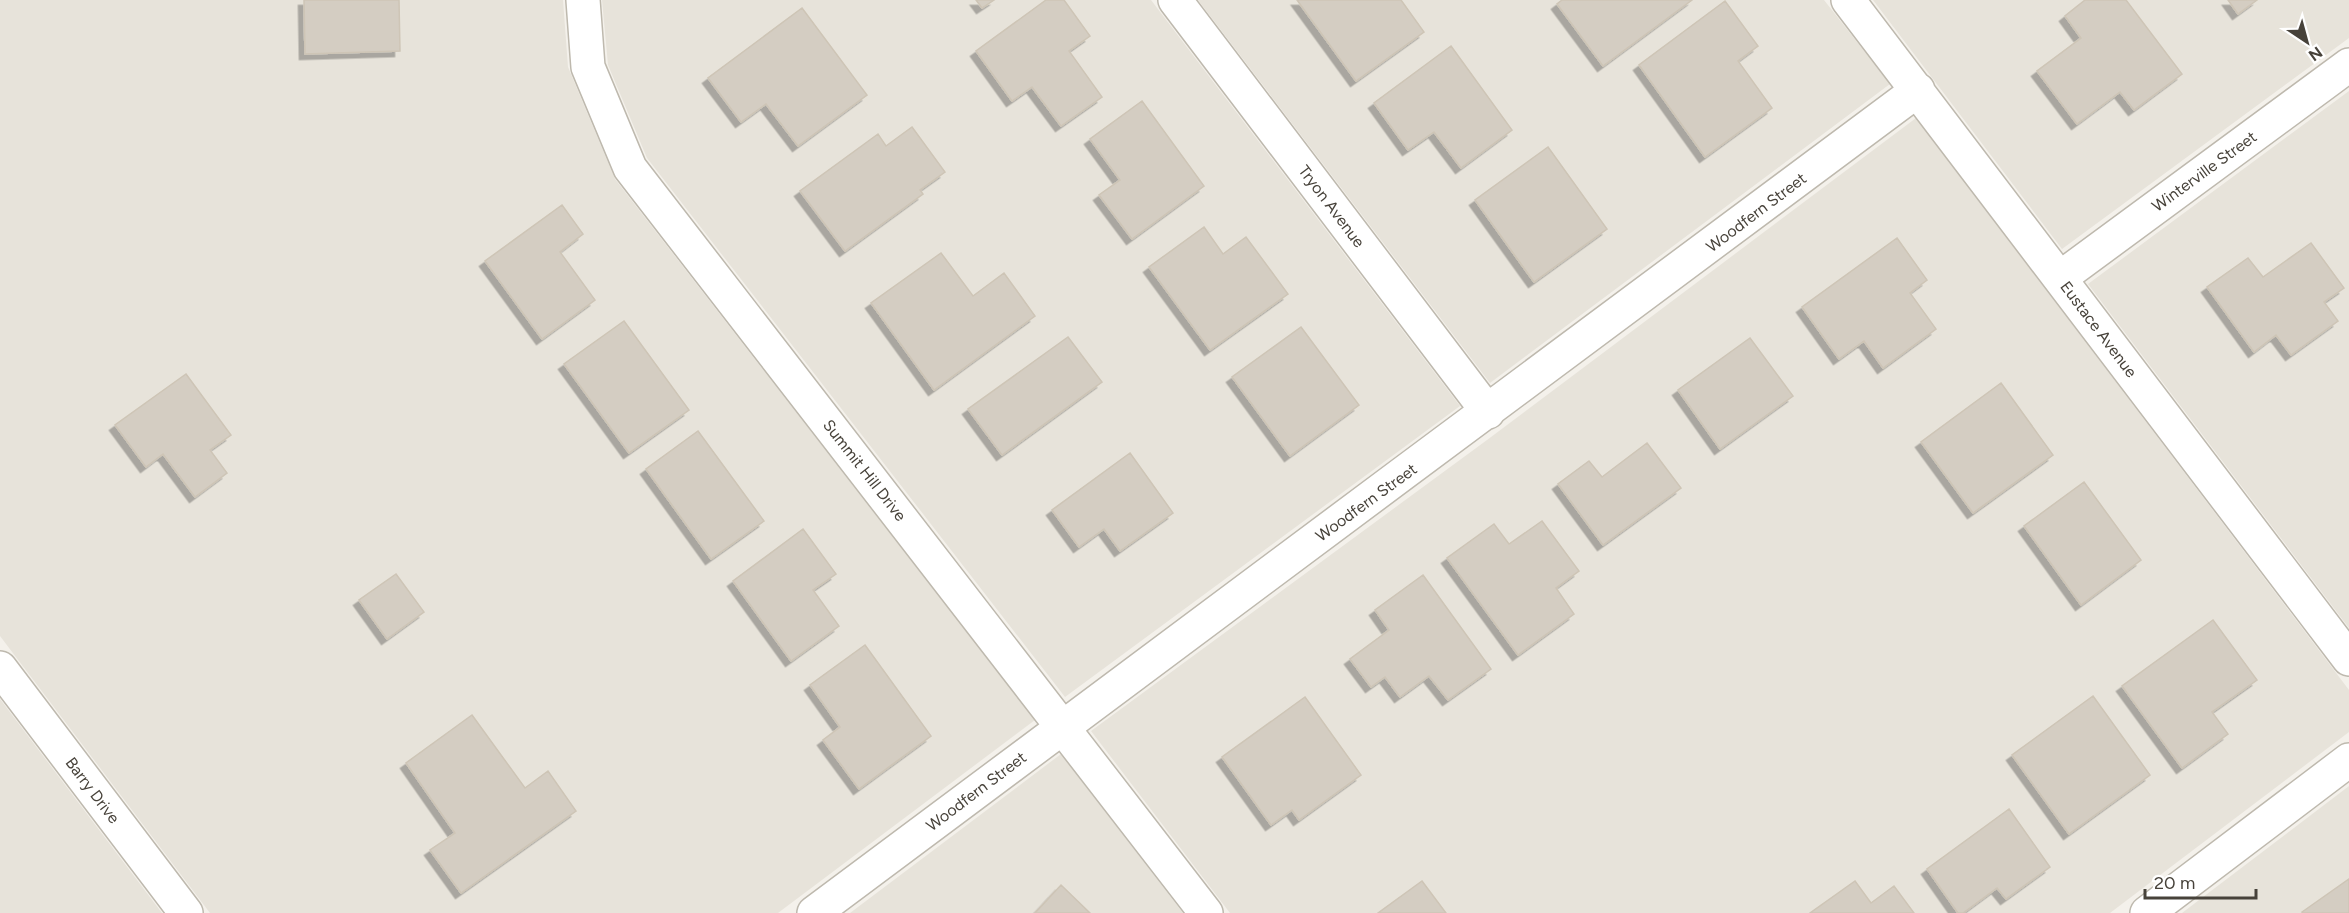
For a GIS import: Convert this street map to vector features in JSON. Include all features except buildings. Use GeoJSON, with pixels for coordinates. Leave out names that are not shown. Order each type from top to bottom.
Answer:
{"type":"FeatureCollection","features":[{"type":"Feature","properties":{"kind":"street","name":"Summit Hill Drive"},"geometry":{"type":"LineString","coordinates":[[583,0],[588,67],[630,168],[1063,725],[1206,913]]}},
{"type":"Feature","properties":{"kind":"street","name":"Tryon Avenue"},"geometry":{"type":"LineString","coordinates":[[1175,0],[1488,412]]}},
{"type":"Feature","properties":{"kind":"street","name":"Eustace Avenue"},"geometry":{"type":"LineString","coordinates":[[1848,0],[2349,659]]}},
{"type":"Feature","properties":{"kind":"street","name":"Winterville Street"},"geometry":{"type":"LineString","coordinates":[[2060,278],[2349,64]]}},
{"type":"Feature","properties":{"kind":"street","name":"Woodfern Street"},"geometry":{"type":"LineString","coordinates":[[814,913],[1063,725],[1488,412],[1918,90]]}},
{"type":"Feature","properties":{"kind":"street","name":"Barry Drive"},"geometry":{"type":"LineString","coordinates":[[0,668],[186,913]]}},
{"type":"Feature","properties":{"kind":"street"},"geometry":{"type":"LineString","coordinates":[[2146,913],[2349,760]]}},
{"type":"Feature","properties":{"kind":"shaded area"},"geometry":{"type":"Polygon","coordinates":[[[0,0],[563,0],[568,67],[615,179],[1035,720],[778,913],[210,913],[0,636],[0,0]]]}},
{"type":"Feature","properties":{"kind":"shaded area"},"geometry":{"type":"Polygon","coordinates":[[[602,0],[1151,0],[1460,406],[1065,697],[647,158],[608,65],[602,0]]]}},
{"type":"Feature","properties":{"kind":"shaded area"},"geometry":{"type":"Polygon","coordinates":[[[1198,0],[1824,0],[1890,84],[1490,383],[1198,0]]]}},
{"type":"Feature","properties":{"kind":"shaded area"},"geometry":{"type":"Polygon","coordinates":[[[1873,0],[2349,0],[2349,38],[2062,249],[1873,0]]]}},
{"type":"Feature","properties":{"kind":"shaded area"},"geometry":{"type":"Polygon","coordinates":[[[2349,91],[2349,628],[2088,284],[2349,91]]]}},
{"type":"Feature","properties":{"kind":"shaded area"},"geometry":{"type":"Polygon","coordinates":[[[1916,118],[2349,690],[2349,732],[2110,913],[1230,913],[1091,731],[1487,440],[1916,118]]]}},
{"type":"Feature","properties":{"kind":"shaded area"},"geometry":{"type":"Polygon","coordinates":[[[0,699],[162,913],[0,913],[0,699]]]}},
{"type":"Feature","properties":{"kind":"shaded area"},"geometry":{"type":"Polygon","coordinates":[[[1061,754],[1183,913],[850,913],[1061,754]]]}},
{"type":"Feature","properties":{"kind":"shaded area"},"geometry":{"type":"Polygon","coordinates":[[[2349,786],[2349,913],[2182,913],[2349,786]]]}}]}
